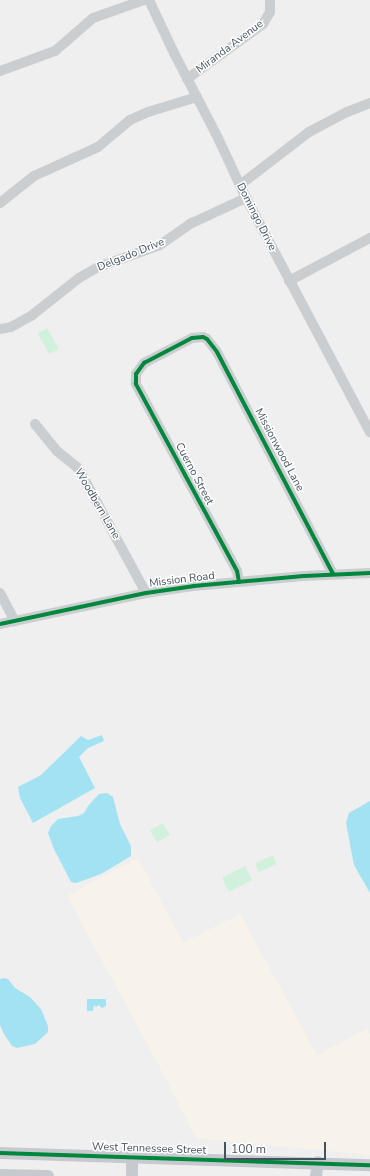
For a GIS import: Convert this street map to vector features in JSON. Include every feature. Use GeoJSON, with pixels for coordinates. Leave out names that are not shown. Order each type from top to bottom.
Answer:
{"type":"FeatureCollection","features":[{"type":"Feature","properties":{"kind":"main road","name":"West Tennessee Street"},"geometry":{"type":"LineString","coordinates":[[0,1152],[370,1165]]}},
{"type":"Feature","properties":{"kind":"main road"},"geometry":{"type":"LineString","coordinates":[[132,1157],[132,1176]]}},
{"type":"Feature","properties":{"kind":"main road"},"geometry":{"type":"LineString","coordinates":[[316,1176],[318,1162]]}},
{"type":"Feature","properties":{"kind":"main road"},"geometry":{"type":"LineString","coordinates":[[0,1175],[48,1176]]}},
{"type":"Feature","properties":{"kind":"street"},"geometry":{"type":"LineString","coordinates":[[0,71],[55,51],[93,18],[144,0]]}},
{"type":"Feature","properties":{"kind":"street","name":"Domingo Drive"},"geometry":{"type":"LineString","coordinates":[[149,0],[246,198],[370,432]]}},
{"type":"Feature","properties":{"kind":"street","name":"Miranda Avenue"},"geometry":{"type":"LineString","coordinates":[[187,79],[263,24],[270,12],[270,0]]}},
{"type":"Feature","properties":{"kind":"street"},"geometry":{"type":"LineString","coordinates":[[0,203],[34,176],[98,147],[130,120],[148,112],[197,97]]}},
{"type":"Feature","properties":{"kind":"street"},"geometry":{"type":"LineString","coordinates":[[240,185],[309,132],[347,112],[370,103]]}},
{"type":"Feature","properties":{"kind":"street","name":"Delgado Drive"},"geometry":{"type":"LineString","coordinates":[[0,329],[11,327],[30,316],[79,278],[98,267],[160,245],[197,220],[246,198]]}},
{"type":"Feature","properties":{"kind":"street"},"geometry":{"type":"LineString","coordinates":[[289,281],[370,238]]}},
{"type":"Feature","properties":{"kind":"street","name":"Missionwood Lane"},"geometry":{"type":"LineString","coordinates":[[136,374],[144,363],[192,338],[203,337],[212,343],[333,574]]}},
{"type":"Feature","properties":{"kind":"street","name":"Cuerno Street"},"geometry":{"type":"LineString","coordinates":[[136,374],[135,378],[139,391],[237,571],[240,582]]}},
{"type":"Feature","properties":{"kind":"street","name":"Woodbern Lane"},"geometry":{"type":"LineString","coordinates":[[35,424],[57,451],[77,467],[146,593]]}},
{"type":"Feature","properties":{"kind":"street","name":"Mission Road"},"geometry":{"type":"LineString","coordinates":[[0,624],[146,593],[240,582],[333,574],[370,573]]}},
{"type":"Feature","properties":{"kind":"street"},"geometry":{"type":"LineString","coordinates":[[0,593],[15,621]]}},
{"type":"Feature","properties":{"kind":"shaded area"},"geometry":{"type":"Polygon","coordinates":[[[138,858],[183,943],[240,914],[317,1055],[367,1029],[370,1034],[370,1155],[196,1138],[156,1060],[67,896],[138,858]]]}},
{"type":"Feature","properties":{"kind":"green space"},"geometry":{"type":"Polygon","coordinates":[[[47,328],[59,349],[49,354],[37,334],[47,328]]]}},
{"type":"Feature","properties":{"kind":"green space"},"geometry":{"type":"Polygon","coordinates":[[[163,823],[170,835],[157,843],[150,830],[163,823]]]}},
{"type":"Feature","properties":{"kind":"green space"},"geometry":{"type":"Polygon","coordinates":[[[273,855],[277,864],[259,872],[255,863],[273,855]]]}},
{"type":"Feature","properties":{"kind":"green space"},"geometry":{"type":"Polygon","coordinates":[[[245,866],[252,880],[229,892],[222,878],[245,866]]]}},
{"type":"Feature","properties":{"kind":"water"},"geometry":{"type":"Polygon","coordinates":[[[102,735],[104,741],[88,748],[79,757],[95,788],[33,823],[20,798],[18,787],[41,775],[81,736],[88,740],[102,735]]]}},
{"type":"Feature","properties":{"kind":"water"},"geometry":{"type":"Polygon","coordinates":[[[107,793],[113,797],[120,824],[131,846],[131,856],[101,874],[76,883],[71,882],[54,849],[48,833],[51,826],[58,819],[78,816],[84,813],[99,794],[107,793]]]}},
{"type":"Feature","properties":{"kind":"water"},"geometry":{"type":"Polygon","coordinates":[[[370,801],[370,893],[354,865],[346,823],[349,813],[370,801]]]}},
{"type":"Feature","properties":{"kind":"water"},"geometry":{"type":"Polygon","coordinates":[[[0,979],[8,979],[15,988],[30,997],[41,1009],[48,1026],[48,1032],[35,1044],[17,1048],[12,1046],[4,1034],[0,1025],[0,979]]]}},
{"type":"Feature","properties":{"kind":"water"},"geometry":{"type":"Polygon","coordinates":[[[87,999],[106,999],[106,1006],[102,1008],[99,1005],[96,1007],[94,1005],[93,1011],[87,1011],[87,999]]]}},
{"type":"Feature","properties":{"kind":"cycle path"},"geometry":{"type":"LineString","coordinates":[[239,582],[237,571],[136,384],[136,374],[144,363],[192,338],[203,337],[207,339],[217,352],[333,574]]}},
{"type":"Feature","properties":{"kind":"cycle path"},"geometry":{"type":"LineString","coordinates":[[0,624],[146,593],[194,586],[304,576],[370,573]]}},
{"type":"Feature","properties":{"kind":"cycle path"},"geometry":{"type":"LineString","coordinates":[[0,1153],[370,1165]]}}]}
